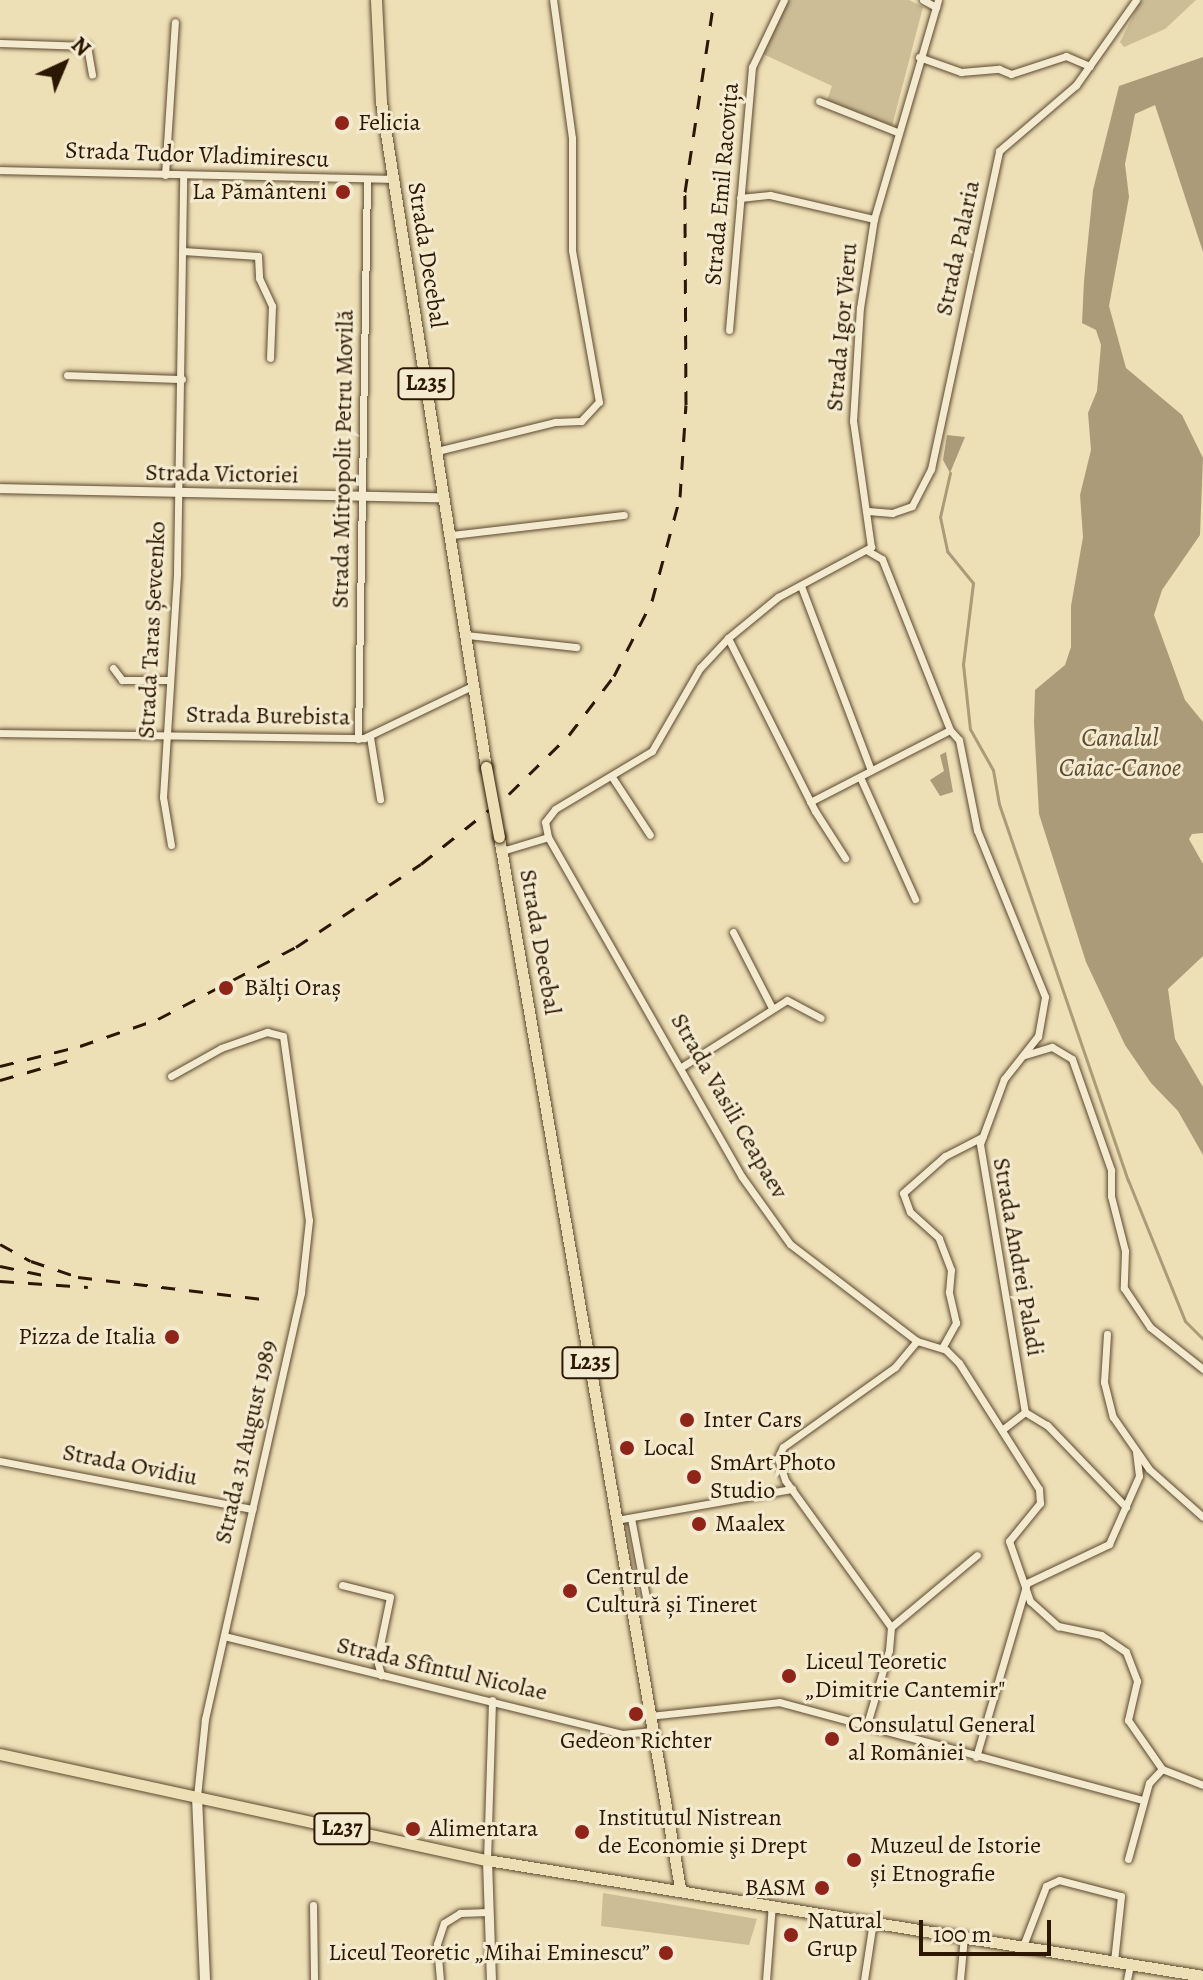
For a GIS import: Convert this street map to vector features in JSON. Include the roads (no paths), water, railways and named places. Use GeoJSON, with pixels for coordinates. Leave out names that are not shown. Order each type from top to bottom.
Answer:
{"type":"FeatureCollection","features":[{"type":"Feature","properties":{"kind":"main road","name":"Strada Decebal"},"geometry":{"type":"LineString","coordinates":[[376,0],[379,81],[393,179],[486,767],[680,1888]]}},
{"type":"Feature","properties":{"kind":"main road","name":"L237"},"geometry":{"type":"LineString","coordinates":[[0,1754],[487,1860],[680,1888],[1203,1976]]}},
{"type":"Feature","properties":{"kind":"main road","name":"Strada 31 August 1989"},"geometry":{"type":"LineString","coordinates":[[197,1797],[205,1980]]}},
{"type":"Feature","properties":{"kind":"street"},"geometry":{"type":"LineString","coordinates":[[437,451],[561,421],[581,421],[599,402],[572,250],[572,138],[553,0]]}},
{"type":"Feature","properties":{"kind":"street","name":"Strada Emil Racovița"},"geometry":{"type":"LineString","coordinates":[[729,330],[752,67],[784,0]]}},
{"type":"Feature","properties":{"kind":"street"},"geometry":{"type":"LineString","coordinates":[[923,0],[937,3]]}},
{"type":"Feature","properties":{"kind":"street","name":"Strada Palaria"},"geometry":{"type":"LineString","coordinates":[[868,511],[892,513],[909,507],[931,469],[999,151],[1090,66],[1136,0]]}},
{"type":"Feature","properties":{"kind":"street","name":"Strada Igor Vieru"},"geometry":{"type":"LineString","coordinates":[[868,551],[872,535],[856,453],[853,393],[874,219],[937,3]]}},
{"type":"Feature","properties":{"kind":"street"},"geometry":{"type":"LineString","coordinates":[[165,175],[175,22]]}},
{"type":"Feature","properties":{"kind":"street"},"geometry":{"type":"LineString","coordinates":[[0,43],[87,46],[92,75]]}},
{"type":"Feature","properties":{"kind":"street"},"geometry":{"type":"LineString","coordinates":[[919,57],[961,72],[999,69],[1011,74],[1066,56],[1090,66]]}},
{"type":"Feature","properties":{"kind":"street"},"geometry":{"type":"LineString","coordinates":[[819,101],[897,132]]}},
{"type":"Feature","properties":{"kind":"street","name":"Strada Tudor Vladimirescu"},"geometry":{"type":"LineString","coordinates":[[0,170],[393,179]]}},
{"type":"Feature","properties":{"kind":"street","name":"Strada Taras Șevcenko"},"geometry":{"type":"LineString","coordinates":[[171,845],[163,809],[180,494],[183,176]]}},
{"type":"Feature","properties":{"kind":"street","name":"Strada Mitropolit Petru Movilă"},"geometry":{"type":"LineString","coordinates":[[358,739],[367,180]]}},
{"type":"Feature","properties":{"kind":"street"},"geometry":{"type":"LineString","coordinates":[[740,198],[770,195],[874,219]]}},
{"type":"Feature","properties":{"kind":"street"},"geometry":{"type":"LineString","coordinates":[[183,251],[258,256],[259,278],[272,306],[270,358]]}},
{"type":"Feature","properties":{"kind":"street"},"geometry":{"type":"LineString","coordinates":[[67,375],[182,379]]}},
{"type":"Feature","properties":{"kind":"street","name":"Strada Victoriei"},"geometry":{"type":"LineString","coordinates":[[0,488],[444,497]]}},
{"type":"Feature","properties":{"kind":"street"},"geometry":{"type":"LineString","coordinates":[[451,535],[624,515]]}},
{"type":"Feature","properties":{"kind":"street"},"geometry":{"type":"LineString","coordinates":[[502,851],[548,837],[545,822],[555,809],[652,751],[700,668],[728,638],[778,597],[868,551],[882,559],[950,730],[959,740],[990,866],[1045,997],[1038,1036],[1023,1056]]}},
{"type":"Feature","properties":{"kind":"street"},"geometry":{"type":"LineString","coordinates":[[801,586],[871,770]]}},
{"type":"Feature","properties":{"kind":"street"},"geometry":{"type":"LineString","coordinates":[[467,635],[576,647]]}},
{"type":"Feature","properties":{"kind":"street"},"geometry":{"type":"LineString","coordinates":[[728,638],[810,802],[845,858]]}},
{"type":"Feature","properties":{"kind":"street"},"geometry":{"type":"LineString","coordinates":[[113,668],[122,680],[169,680]]}},
{"type":"Feature","properties":{"kind":"street","name":"Strada Burebista"},"geometry":{"type":"LineString","coordinates":[[0,733],[358,739],[370,737],[474,685]]}},
{"type":"Feature","properties":{"kind":"street"},"geometry":{"type":"LineString","coordinates":[[810,802],[950,730]]}},
{"type":"Feature","properties":{"kind":"street"},"geometry":{"type":"LineString","coordinates":[[370,737],[380,799]]}},
{"type":"Feature","properties":{"kind":"street"},"geometry":{"type":"LineString","coordinates":[[612,777],[650,835]]}},
{"type":"Feature","properties":{"kind":"street"},"geometry":{"type":"LineString","coordinates":[[860,777],[915,899]]}},
{"type":"Feature","properties":{"kind":"street","name":"Strada Vasili Ceapaev"},"geometry":{"type":"LineString","coordinates":[[548,837],[683,1066],[742,1177],[790,1244],[917,1341],[942,1348]]}},
{"type":"Feature","properties":{"kind":"street"},"geometry":{"type":"LineString","coordinates":[[733,932],[772,1008]]}},
{"type":"Feature","properties":{"kind":"street"},"geometry":{"type":"LineString","coordinates":[[683,1066],[772,1008],[794,1000],[821,1018]]}},
{"type":"Feature","properties":{"kind":"street","name":"Strada 31 August 1989"},"geometry":{"type":"LineString","coordinates":[[171,1076],[207,1054],[267,1032],[280,1034],[285,1042],[306,1174],[308,1244],[201,1742],[197,1797]]}},
{"type":"Feature","properties":{"kind":"street"},"geometry":{"type":"LineString","coordinates":[[1023,1056],[1052,1047],[1072,1059],[1111,1170],[1111,1196],[1125,1251],[1124,1288],[1150,1327],[1203,1369]]}},
{"type":"Feature","properties":{"kind":"street","name":"Strada Andrei Paladi"},"geometry":{"type":"LineString","coordinates":[[1023,1056],[1012,1066],[979,1150],[1025,1412]]}},
{"type":"Feature","properties":{"kind":"street"},"geometry":{"type":"LineString","coordinates":[[983,1135],[945,1156],[903,1193],[910,1212],[939,1238],[951,1270],[949,1292],[956,1323],[942,1348],[959,1363],[1041,1497],[1009,1545],[1027,1583],[1030,1601],[1054,1623],[1101,1635],[1126,1652],[1137,1681],[1128,1720],[1162,1769],[1203,1785]]}},
{"type":"Feature","properties":{"kind":"street"},"geometry":{"type":"LineString","coordinates":[[1107,1334],[1106,1400],[1136,1451],[1168,1489],[1203,1517]]}},
{"type":"Feature","properties":{"kind":"street"},"geometry":{"type":"LineString","coordinates":[[867,1724],[889,1650],[891,1627],[779,1467],[783,1447],[895,1367],[917,1341]]}},
{"type":"Feature","properties":{"kind":"street"},"geometry":{"type":"LineString","coordinates":[[1002,1430],[1025,1412],[1047,1425],[1126,1507]]}},
{"type":"Feature","properties":{"kind":"street"},"geometry":{"type":"LineString","coordinates":[[976,1757],[1027,1583],[1104,1548],[1139,1476],[1136,1451]]}},
{"type":"Feature","properties":{"kind":"street","name":"Strada Ovidiu"},"geometry":{"type":"LineString","coordinates":[[0,1461],[252,1509]]}},
{"type":"Feature","properties":{"kind":"street"},"geometry":{"type":"LineString","coordinates":[[616,1520],[792,1489]]}},
{"type":"Feature","properties":{"kind":"street"},"geometry":{"type":"LineString","coordinates":[[631,1518],[647,1603],[632,1611]]}},
{"type":"Feature","properties":{"kind":"street"},"geometry":{"type":"LineString","coordinates":[[891,1627],[977,1555]]}},
{"type":"Feature","properties":{"kind":"street"},"geometry":{"type":"LineString","coordinates":[[342,1585],[390,1597],[377,1660],[381,1675]]}},
{"type":"Feature","properties":{"kind":"street","name":"Strada Sfîntul Nicolae"},"geometry":{"type":"LineString","coordinates":[[224,1636],[623,1734],[652,1731]]}},
{"type":"Feature","properties":{"kind":"street"},"geometry":{"type":"LineString","coordinates":[[491,1980],[487,1860],[492,1700]]}},
{"type":"Feature","properties":{"kind":"street"},"geometry":{"type":"LineString","coordinates":[[649,1716],[771,1701],[867,1724],[976,1757],[1143,1800]]}},
{"type":"Feature","properties":{"kind":"street"},"geometry":{"type":"LineString","coordinates":[[1128,1859],[1143,1800],[1162,1769]]}},
{"type":"Feature","properties":{"kind":"street"},"geometry":{"type":"LineString","coordinates":[[1023,1946],[1046,1886],[1059,1880],[1121,1896],[1114,1962]]}},
{"type":"Feature","properties":{"kind":"street"},"geometry":{"type":"LineString","coordinates":[[766,1980],[772,1904]]}},
{"type":"Feature","properties":{"kind":"street"},"geometry":{"type":"LineString","coordinates":[[313,1905],[314,1980]]}},
{"type":"Feature","properties":{"kind":"street"},"geometry":{"type":"LineString","coordinates":[[440,1980],[437,1944],[444,1923],[460,1913],[488,1912]]}},
{"type":"Feature","properties":{"kind":"street"},"geometry":{"type":"LineString","coordinates":[[864,1980],[873,1921]]}},
{"type":"Feature","properties":{"kind":"street"},"geometry":{"type":"LineString","coordinates":[[960,1980],[964,1936]]}},
{"type":"Feature","properties":{"kind":"street"},"geometry":{"type":"LineString","coordinates":[[1127,1980],[1135,1965]]}},
{"type":"Feature","properties":{"kind":"water","name":"Canalul Caiac-Canoe"},"geometry":{"type":"Polygon","coordinates":[[[1203,57],[1203,252],[1155,105],[1135,114],[1125,164],[1129,197],[1109,306],[1126,368],[1182,415],[1203,458],[1200,535],[1162,590],[1154,615],[1185,700],[1203,722],[1203,833],[1192,834],[1189,839],[1203,864],[1203,956],[1168,989],[1175,1039],[1203,1087],[1203,1155],[1178,1111],[1151,1083],[1125,1045],[1086,962],[1039,814],[1034,723],[1035,690],[1065,665],[1071,647],[1071,606],[1083,537],[1080,495],[1091,450],[1088,413],[1097,391],[1101,345],[1096,330],[1082,323],[1084,281],[1093,190],[1119,86],[1203,57]]]}},
{"type":"Feature","properties":{"kind":"water"},"geometry":{"type":"Polygon","coordinates":[[[947,435],[965,437],[950,473],[943,460],[947,435]]]}},
{"type":"Feature","properties":{"kind":"water"},"geometry":{"type":"Polygon","coordinates":[[[946,752],[953,792],[940,796],[930,780],[944,771],[940,755],[946,752]]]}},
{"type":"Feature","properties":{"kind":"waterway"},"geometry":{"type":"LineString","coordinates":[[950,473],[940,517],[947,551],[973,583],[963,664],[970,729],[993,770],[999,804],[1128,1180],[1185,1321],[1203,1339]]}},
{"type":"Feature","properties":{"kind":"railway"},"geometry":{"type":"LineString","coordinates":[[0,1066],[80,1046],[158,1019],[296,947],[421,864],[509,794],[569,735],[614,676],[652,601],[680,497],[686,405],[685,192],[714,0]]}},
{"type":"Feature","properties":{"kind":"railway"},"geometry":{"type":"LineString","coordinates":[[0,1080],[73,1059]]}},
{"type":"Feature","properties":{"kind":"railway"},"geometry":{"type":"LineString","coordinates":[[0,1244],[31,1261],[78,1277],[271,1300]]}},
{"type":"Feature","properties":{"kind":"railway"},"geometry":{"type":"LineString","coordinates":[[0,1266],[43,1275]]}},
{"type":"Feature","properties":{"kind":"railway"},"geometry":{"type":"LineString","coordinates":[[0,1281],[88,1287]]}},
{"type":"Feature","properties":{"kind":"place","name":"Felicia"},"geometry":{"type":"Point","coordinates":[342,123]}},
{"type":"Feature","properties":{"kind":"place","name":"La Pământeni"},"geometry":{"type":"Point","coordinates":[343,192]}},
{"type":"Feature","properties":{"kind":"place","name":"Bălți Oraș"},"geometry":{"type":"Point","coordinates":[226,988]}},
{"type":"Feature","properties":{"kind":"place","name":"Pizza de Italia"},"geometry":{"type":"Point","coordinates":[172,1337]}},
{"type":"Feature","properties":{"kind":"place","name":"Inter Cars"},"geometry":{"type":"Point","coordinates":[687,1420]}},
{"type":"Feature","properties":{"kind":"place","name":"Local"},"geometry":{"type":"Point","coordinates":[627,1448]}},
{"type":"Feature","properties":{"kind":"place","name":"SmArt Photo Studio"},"geometry":{"type":"Point","coordinates":[694,1477]}},
{"type":"Feature","properties":{"kind":"place","name":"Maalex"},"geometry":{"type":"Point","coordinates":[699,1524]}},
{"type":"Feature","properties":{"kind":"place","name":"Centrul de Cultură și Tineret"},"geometry":{"type":"Point","coordinates":[570,1591]}},
{"type":"Feature","properties":{"kind":"place","name":"Liceul Teoretic „Dimitrie Cantemir\""},"geometry":{"type":"Point","coordinates":[789,1676]}},
{"type":"Feature","properties":{"kind":"place","name":"Gedeon Richter"},"geometry":{"type":"Point","coordinates":[636,1714]}},
{"type":"Feature","properties":{"kind":"place","name":"Consulatul General al României"},"geometry":{"type":"Point","coordinates":[832,1739]}},
{"type":"Feature","properties":{"kind":"place","name":"Alimentara"},"geometry":{"type":"Point","coordinates":[413,1829]}},
{"type":"Feature","properties":{"kind":"place","name":"Institutul Nistrean de Economie şi Drept"},"geometry":{"type":"Point","coordinates":[582,1832]}},
{"type":"Feature","properties":{"kind":"place","name":"Muzeul de Istorie și Etnografie"},"geometry":{"type":"Point","coordinates":[854,1860]}},
{"type":"Feature","properties":{"kind":"place","name":"BASM"},"geometry":{"type":"Point","coordinates":[822,1888]}},
{"type":"Feature","properties":{"kind":"place","name":"Natural Grup"},"geometry":{"type":"Point","coordinates":[791,1935]}},
{"type":"Feature","properties":{"kind":"place","name":"Liceul Teoretic „Mihai Eminescu”"},"geometry":{"type":"Point","coordinates":[666,1953]}}]}
